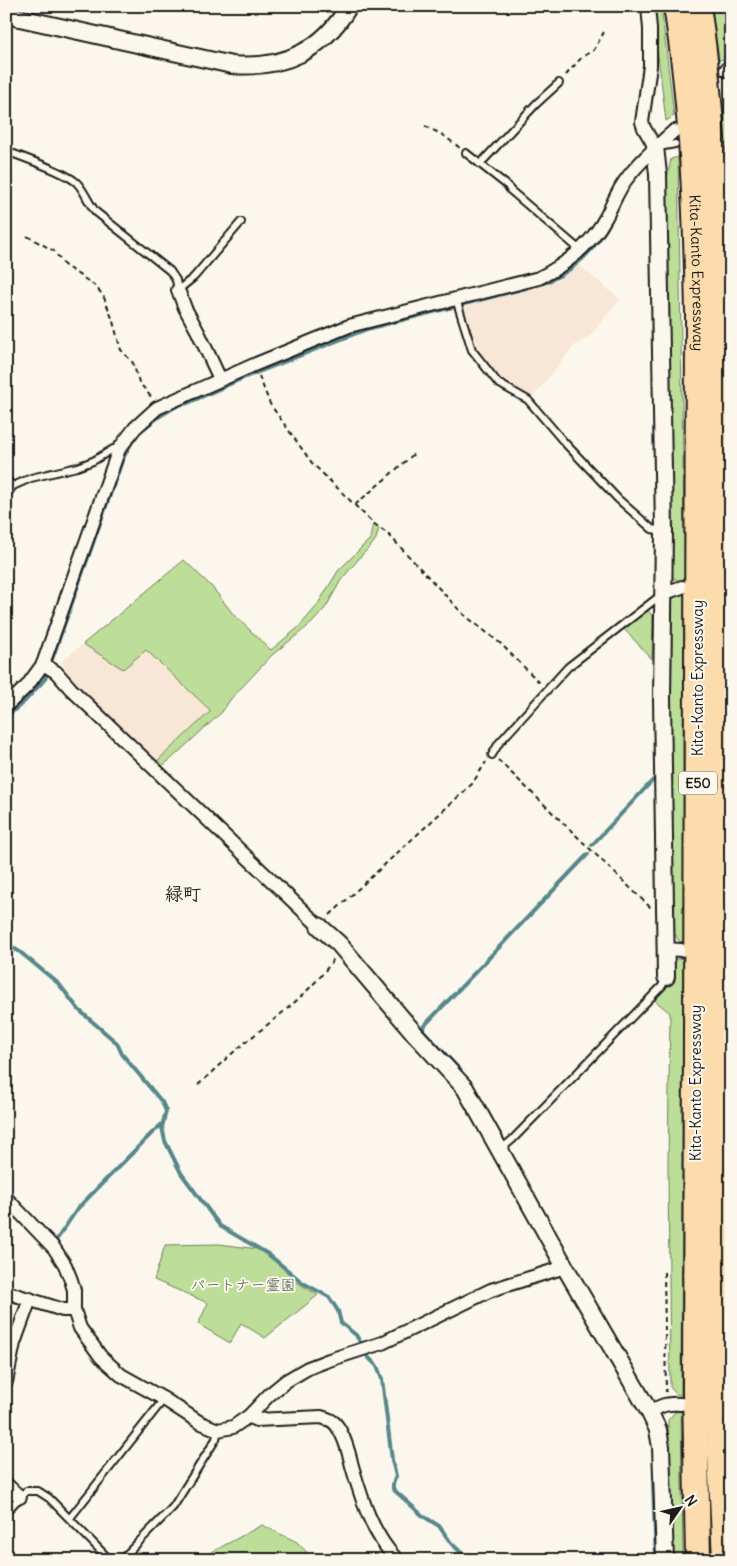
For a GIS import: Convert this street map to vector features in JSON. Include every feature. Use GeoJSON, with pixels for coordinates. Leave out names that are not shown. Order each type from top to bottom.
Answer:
{"type":"FeatureCollection","features":[{"type":"Feature","properties":{"kind":"highway","name":"Kita-Kanto Expressway"},"geometry":{"type":"LineString","coordinates":[[676,6],[694,171],[698,305],[696,1400],[698,1560]]}},
{"type":"Feature","properties":{"kind":"highway","name":"Kita-Kanto Expressway"},"geometry":{"type":"LineString","coordinates":[[698,6],[708,88],[717,230],[719,302],[717,1389],[725,1560]]}},
{"type":"Feature","properties":{"kind":"street"},"geometry":{"type":"LineString","coordinates":[[6,15],[232,65],[246,66],[280,62],[307,50],[326,37],[339,23],[349,6]]}},
{"type":"Feature","properties":{"kind":"street"},"geometry":{"type":"LineString","coordinates":[[648,6],[650,66],[642,122],[655,147],[658,184],[664,531],[662,698],[666,912],[674,949],[666,977]]}},
{"type":"Feature","properties":{"kind":"street"},"geometry":{"type":"LineString","coordinates":[[6,706],[27,686],[43,664],[119,449],[134,428],[157,408],[220,379],[350,326],[539,278],[555,270],[572,258],[594,235],[627,177],[655,147],[674,131]]}},
{"type":"Feature","properties":{"kind":"street"},"geometry":{"type":"LineString","coordinates":[[178,290],[220,379]]}},
{"type":"Feature","properties":{"kind":"street"},"geometry":{"type":"LineString","coordinates":[[662,594],[682,586]]}},
{"type":"Feature","properties":{"kind":"street"},"geometry":{"type":"LineString","coordinates":[[43,664],[56,672],[339,944],[409,1027],[465,1088],[658,1430],[661,1447],[665,1560]]}},
{"type":"Feature","properties":{"kind":"street"},"geometry":{"type":"LineString","coordinates":[[6,1198],[54,1248],[65,1265],[74,1290],[74,1310],[80,1328],[101,1357],[121,1376],[164,1399],[199,1422],[218,1430],[233,1427],[249,1416],[269,1395],[286,1381],[308,1368],[363,1350],[406,1333],[491,1290],[565,1267]]}},
{"type":"Feature","properties":{"kind":"street"},"geometry":{"type":"LineString","coordinates":[[6,1292],[63,1310],[74,1310]]}},
{"type":"Feature","properties":{"kind":"street"},"geometry":{"type":"LineString","coordinates":[[6,1382],[14,1344],[30,1299]]}},
{"type":"Feature","properties":{"kind":"street"},"geometry":{"type":"LineString","coordinates":[[650,1413],[666,1404],[681,1404]]}},
{"type":"Feature","properties":{"kind":"street"},"geometry":{"type":"LineString","coordinates":[[249,1416],[256,1420],[321,1417],[330,1419],[337,1425],[348,1451],[362,1499],[375,1531],[397,1560]]}},
{"type":"Feature","properties":{"kind":"street"},"geometry":{"type":"LineString","coordinates":[[6,1484],[20,1497]]}},
{"type":"Feature","properties":{"kind":"lane"},"geometry":{"type":"LineString","coordinates":[[480,164],[536,104],[559,83]]}},
{"type":"Feature","properties":{"kind":"lane"},"geometry":{"type":"LineString","coordinates":[[655,147],[668,147],[675,144]]}},
{"type":"Feature","properties":{"kind":"lane"},"geometry":{"type":"LineString","coordinates":[[6,151],[66,176],[77,183],[96,212],[170,271],[176,280],[178,290],[194,277],[241,222]]}},
{"type":"Feature","properties":{"kind":"lane"},"geometry":{"type":"LineString","coordinates":[[466,153],[508,186],[510,190],[580,250]]}},
{"type":"Feature","properties":{"kind":"lane"},"geometry":{"type":"LineString","coordinates":[[456,299],[472,350],[498,383],[528,400],[564,442],[618,499],[652,529],[664,531]]}},
{"type":"Feature","properties":{"kind":"lane"},"geometry":{"type":"LineString","coordinates":[[6,496],[13,486],[31,478],[77,467],[93,461],[113,449],[119,449]]}},
{"type":"Feature","properties":{"kind":"lane"},"geometry":{"type":"LineString","coordinates":[[6,479],[13,486]]}},
{"type":"Feature","properties":{"kind":"lane"},"geometry":{"type":"LineString","coordinates":[[492,754],[499,743],[575,662],[662,594]]}},
{"type":"Feature","properties":{"kind":"lane"},"geometry":{"type":"LineString","coordinates":[[501,1150],[662,986],[666,977]]}},
{"type":"Feature","properties":{"kind":"lane"},"geometry":{"type":"LineString","coordinates":[[70,1518],[164,1399]]}},
{"type":"Feature","properties":{"kind":"lane"},"geometry":{"type":"LineString","coordinates":[[121,1560],[173,1507],[216,1439],[218,1430]]}},
{"type":"Feature","properties":{"kind":"lane"},"geometry":{"type":"LineString","coordinates":[[6,1512],[26,1491],[38,1492],[49,1498],[106,1556],[115,1560]]}},
{"type":"Feature","properties":{"kind":"path"},"geometry":{"type":"LineString","coordinates":[[559,83],[576,63],[594,50],[604,32]]}},
{"type":"Feature","properties":{"kind":"path"},"geometry":{"type":"LineString","coordinates":[[6,72],[9,67]]}},
{"type":"Feature","properties":{"kind":"path"},"geometry":{"type":"LineString","coordinates":[[425,126],[443,135],[466,153]]}},
{"type":"Feature","properties":{"kind":"path"},"geometry":{"type":"LineString","coordinates":[[27,236],[54,251],[64,265],[94,285],[103,295],[121,350],[133,363],[139,382],[157,408]]}},
{"type":"Feature","properties":{"kind":"path"},"geometry":{"type":"LineString","coordinates":[[256,364],[265,393],[278,417],[312,463],[355,506],[388,534],[462,614],[500,643],[548,690]]}},
{"type":"Feature","properties":{"kind":"path"},"geometry":{"type":"LineString","coordinates":[[355,506],[415,453]]}},
{"type":"Feature","properties":{"kind":"path"},"geometry":{"type":"LineString","coordinates":[[319,926],[472,784],[492,754],[646,904],[652,909],[666,912]]}},
{"type":"Feature","properties":{"kind":"path"},"geometry":{"type":"LineString","coordinates":[[198,1085],[312,988],[331,963],[339,944]]}},
{"type":"Feature","properties":{"kind":"path"},"geometry":{"type":"LineString","coordinates":[[664,1272],[666,1404]]}},
{"type":"Feature","properties":{"kind":"shaded area"},"geometry":{"type":"Polygon","coordinates":[[[579,265],[620,299],[590,336],[573,347],[533,397],[507,385],[475,350],[461,308],[557,281],[579,265]]]}},
{"type":"Feature","properties":{"kind":"shaded area"},"geometry":{"type":"Polygon","coordinates":[[[83,644],[98,652],[145,650],[211,711],[155,763],[75,682],[61,662],[83,644]]]}},
{"type":"Feature","properties":{"kind":"green space"},"geometry":{"type":"Polygon","coordinates":[[[652,6],[661,6],[674,116],[666,121],[652,6]]]}},
{"type":"Feature","properties":{"kind":"green space"},"geometry":{"type":"Polygon","coordinates":[[[711,6],[727,6],[731,40],[726,59],[719,60],[711,6]]]}},
{"type":"Feature","properties":{"kind":"green space"},"geometry":{"type":"Polygon","coordinates":[[[731,93],[731,278],[723,103],[731,93]]]}},
{"type":"Feature","properties":{"kind":"green space"},"geometry":{"type":"Polygon","coordinates":[[[678,157],[685,582],[674,579],[671,575],[667,178],[671,159],[678,157]]]}},
{"type":"Feature","properties":{"kind":"green space"},"geometry":{"type":"Polygon","coordinates":[[[373,523],[379,528],[376,539],[341,580],[326,607],[313,622],[272,655],[230,700],[222,712],[159,768],[155,763],[211,711],[146,650],[123,669],[83,644],[184,560],[212,587],[234,615],[271,650],[299,627],[316,607],[338,571],[370,539],[373,523]]]}},
{"type":"Feature","properties":{"kind":"green space"},"geometry":{"type":"Polygon","coordinates":[[[680,592],[685,592],[683,746],[684,942],[679,941],[674,933],[671,761],[672,600],[680,592]]]}},
{"type":"Feature","properties":{"kind":"green space"},"geometry":{"type":"Polygon","coordinates":[[[648,610],[653,617],[652,659],[624,629],[648,610]]]}},
{"type":"Feature","properties":{"kind":"green space"},"geometry":{"type":"Polygon","coordinates":[[[683,958],[681,1395],[676,1394],[670,1387],[668,1166],[670,1013],[654,1000],[671,981],[677,959],[683,958]]]}},
{"type":"Feature","properties":{"kind":"green space","name":"パートナー霊園"},"geometry":{"type":"Polygon","coordinates":[[[219,1244],[258,1249],[276,1262],[300,1284],[318,1295],[265,1338],[241,1323],[230,1343],[198,1324],[208,1303],[154,1280],[165,1245],[219,1244]]]}},
{"type":"Feature","properties":{"kind":"green space"},"geometry":{"type":"Polygon","coordinates":[[[681,1411],[683,1560],[672,1560],[668,1420],[675,1412],[681,1411]]]}},
{"type":"Feature","properties":{"kind":"green space"},"geometry":{"type":"Polygon","coordinates":[[[262,1525],[297,1542],[314,1560],[197,1560],[262,1525]]]}},
{"type":"Feature","properties":{"kind":"waterway"},"geometry":{"type":"LineString","coordinates":[[537,285],[561,275],[582,259],[600,239],[613,216]]}},
{"type":"Feature","properties":{"kind":"waterway"},"geometry":{"type":"LineString","coordinates":[[143,429],[178,405],[188,403],[243,378],[367,329],[526,288]]}},
{"type":"Feature","properties":{"kind":"waterway"},"geometry":{"type":"LineString","coordinates":[[6,717],[25,701],[45,679],[123,458],[133,440]]}},
{"type":"Feature","properties":{"kind":"waterway"},"geometry":{"type":"LineString","coordinates":[[592,845],[653,780]]}},
{"type":"Feature","properties":{"kind":"waterway"},"geometry":{"type":"LineString","coordinates":[[461,1071],[423,1030],[423,1027],[588,854]]}},
{"type":"Feature","properties":{"kind":"waterway"},"geometry":{"type":"LineString","coordinates":[[6,944],[20,952],[59,984],[79,1010],[117,1043],[122,1054],[162,1102],[166,1111],[162,1127],[165,1141],[181,1173],[220,1226],[268,1254],[303,1283],[329,1297],[338,1311],[341,1323],[356,1335],[369,1358],[377,1366],[382,1379],[392,1460],[396,1476],[393,1489],[423,1516],[439,1526],[451,1543],[469,1560]]}},
{"type":"Feature","properties":{"kind":"waterway"},"geometry":{"type":"LineString","coordinates":[[53,1240],[55,1242],[78,1208],[162,1124]]}},
{"type":"Feature","properties":{"kind":"waterway"},"geometry":{"type":"LineString","coordinates":[[653,1482],[656,1560]]}},
{"type":"Feature","properties":{"kind":"district","name":"緑町"},"geometry":{"type":"Point","coordinates":[183,894]}}]}
